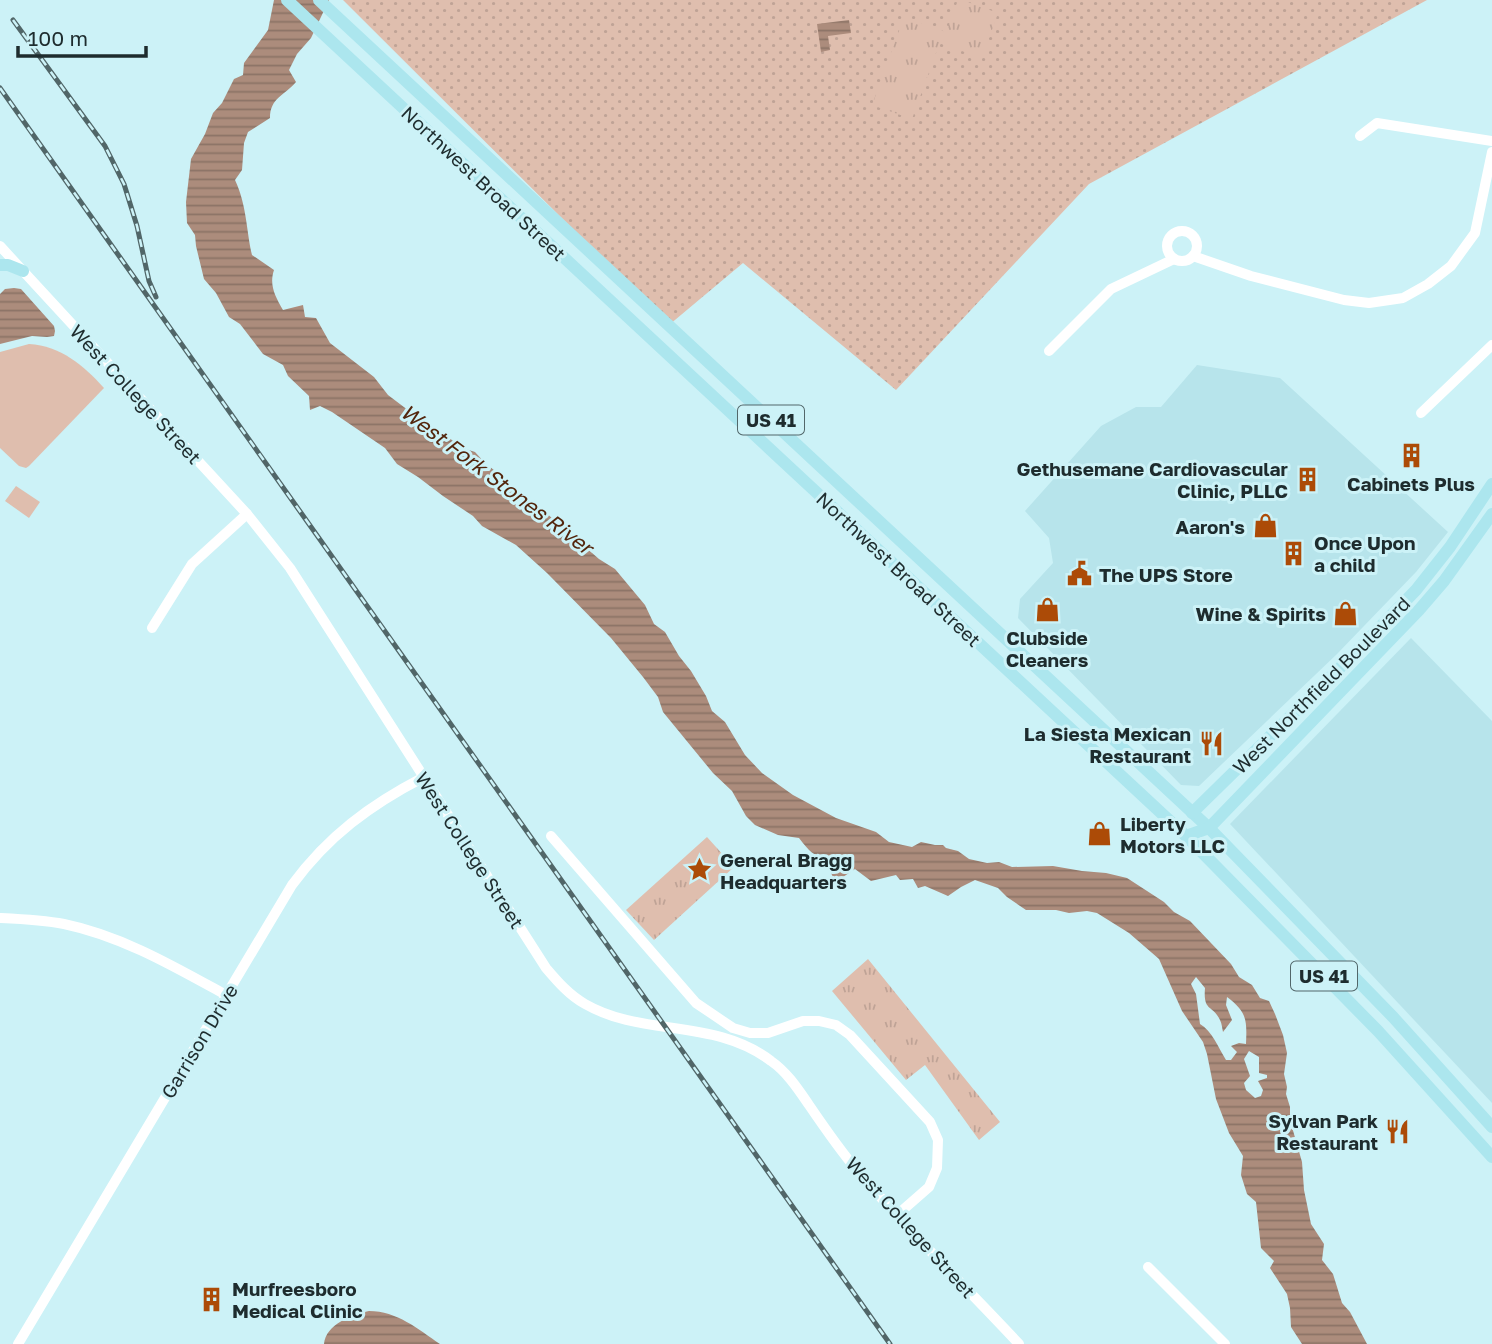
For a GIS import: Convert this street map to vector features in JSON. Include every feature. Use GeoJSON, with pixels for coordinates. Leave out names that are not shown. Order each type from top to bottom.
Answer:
{"type":"FeatureCollection","features":[{"type":"Feature","properties":{"kind":"main road","name":"Northwest Broad Street"},"geometry":{"type":"LineString","coordinates":[[287,0],[1186,836],[1378,1031],[1491,1153]]}},
{"type":"Feature","properties":{"kind":"main road","name":"Northwest Broad Street"},"geometry":{"type":"LineString","coordinates":[[319,0],[1209,828],[1393,1017],[1492,1127]]}},
{"type":"Feature","properties":{"kind":"main road"},"geometry":{"type":"LineString","coordinates":[[567,261],[582,245]]}},
{"type":"Feature","properties":{"kind":"main road"},"geometry":{"type":"LineString","coordinates":[[0,265],[23,271]]}},
{"type":"Feature","properties":{"kind":"main road"},"geometry":{"type":"LineString","coordinates":[[654,342],[669,326]]}},
{"type":"Feature","properties":{"kind":"main road","name":"West Northfield Boulevard"},"geometry":{"type":"LineString","coordinates":[[1192,813],[1416,590],[1450,547],[1492,484]]}},
{"type":"Feature","properties":{"kind":"main road","name":"West Northfield Boulevard"},"geometry":{"type":"LineString","coordinates":[[1209,828],[1419,610],[1444,581],[1492,514]]}},
{"type":"Feature","properties":{"kind":"main road"},"geometry":{"type":"LineString","coordinates":[[871,543],[885,527]]}},
{"type":"Feature","properties":{"kind":"main road"},"geometry":{"type":"LineString","coordinates":[[951,618],[967,603]]}},
{"type":"Feature","properties":{"kind":"main road"},"geometry":{"type":"LineString","coordinates":[[1012,674],[1027,659]]}},
{"type":"Feature","properties":{"kind":"main road"},"geometry":{"type":"LineString","coordinates":[[1186,836],[1192,813]]}},
{"type":"Feature","properties":{"kind":"main road"},"geometry":{"type":"LineString","coordinates":[[1186,836],[1209,828]]}},
{"type":"Feature","properties":{"kind":"main road"},"geometry":{"type":"LineString","coordinates":[[1378,1031],[1393,1017]]}},
{"type":"Feature","properties":{"kind":"street"},"geometry":{"type":"LineString","coordinates":[[1360,136],[1377,123],[1492,141]]}},
{"type":"Feature","properties":{"kind":"street"},"geometry":{"type":"LineString","coordinates":[[1193,256],[1251,276],[1344,300],[1369,303],[1403,298],[1428,284],[1451,266],[1475,233],[1492,152]]}},
{"type":"Feature","properties":{"kind":"street"},"geometry":{"type":"LineString","coordinates":[[1049,351],[1111,289],[1174,259],[1184,261],[1193,256],[1197,248],[1195,238],[1188,231],[1178,231],[1169,236],[1167,251],[1174,259]]}},
{"type":"Feature","properties":{"kind":"street","name":"West College Street"},"geometry":{"type":"LineString","coordinates":[[0,246],[247,514],[290,568],[546,968],[566,991],[603,1013],[728,1038],[772,1061],[791,1079],[856,1169],[1019,1344]]}},
{"type":"Feature","properties":{"kind":"street"},"geometry":{"type":"LineString","coordinates":[[1421,413],[1492,345]]}},
{"type":"Feature","properties":{"kind":"street"},"geometry":{"type":"LineString","coordinates":[[152,628],[192,564],[247,514]]}},
{"type":"Feature","properties":{"kind":"street","name":"Garrison Drive"},"geometry":{"type":"LineString","coordinates":[[18,1344],[307,864],[348,824],[424,777]]}},
{"type":"Feature","properties":{"kind":"street"},"geometry":{"type":"LineString","coordinates":[[551,836],[696,1003],[733,1028],[750,1033],[768,1033],[803,1021],[836,1025],[850,1035],[930,1122],[938,1140],[937,1168],[929,1187],[897,1214]]}},
{"type":"Feature","properties":{"kind":"street"},"geometry":{"type":"LineString","coordinates":[[0,918],[28,919],[94,932],[154,956],[226,995]]}},
{"type":"Feature","properties":{"kind":"street"},"geometry":{"type":"LineString","coordinates":[[1148,1266],[1225,1344]]}},
{"type":"Feature","properties":{"kind":"shaded area"},"geometry":{"type":"Polygon","coordinates":[[[1197,365],[1280,378],[1448,532],[1416,572],[1337,654],[1199,786],[1181,785],[1018,618],[1020,599],[1053,563],[1049,538],[1025,511],[1101,426],[1136,407],[1161,407],[1197,365]]]}},
{"type":"Feature","properties":{"kind":"shaded area"},"geometry":{"type":"Polygon","coordinates":[[[1411,638],[1492,721],[1492,1103],[1230,824],[1411,638]]]}},
{"type":"Feature","properties":{"kind":"green space"},"geometry":{"type":"Polygon","coordinates":[[[343,0],[1427,0],[1089,184],[896,390],[743,263],[669,325],[343,0]]]}},
{"type":"Feature","properties":{"kind":"green space"},"geometry":{"type":"Polygon","coordinates":[[[958,0],[998,13],[982,58],[942,44],[958,0]]]}},
{"type":"Feature","properties":{"kind":"green space"},"geometry":{"type":"Polygon","coordinates":[[[904,17],[944,31],[912,119],[872,105],[904,17]]]}},
{"type":"Feature","properties":{"kind":"green space"},"geometry":{"type":"Polygon","coordinates":[[[29,344],[51,348],[71,358],[104,388],[26,468],[19,466],[0,448],[0,352],[29,344]]]}},
{"type":"Feature","properties":{"kind":"green space"},"geometry":{"type":"Polygon","coordinates":[[[16,486],[40,502],[29,518],[5,501],[16,486]]]}},
{"type":"Feature","properties":{"kind":"green space"},"geometry":{"type":"Polygon","coordinates":[[[707,837],[734,867],[654,940],[626,910],[707,837]]]}},
{"type":"Feature","properties":{"kind":"green space"},"geometry":{"type":"Polygon","coordinates":[[[868,959],[1000,1122],[979,1140],[925,1065],[906,1080],[832,991],[868,959]]]}},
{"type":"Feature","properties":{"kind":"water","name":"West Fork Stones River"},"geometry":{"type":"Polygon","coordinates":[[[274,0],[329,0],[311,38],[297,54],[289,70],[296,82],[272,106],[270,118],[248,132],[244,143],[242,170],[235,180],[244,208],[252,255],[274,270],[274,290],[283,310],[303,305],[305,317],[316,318],[330,343],[374,377],[388,395],[459,447],[475,452],[517,492],[537,505],[599,559],[615,569],[645,605],[654,624],[665,632],[706,696],[712,711],[725,722],[745,755],[762,773],[793,795],[836,818],[876,832],[889,842],[912,847],[921,842],[943,845],[969,859],[987,863],[999,862],[1012,867],[1053,866],[1127,878],[1190,921],[1231,964],[1239,977],[1252,985],[1260,998],[1269,1001],[1275,1014],[1287,1053],[1284,1074],[1286,1094],[1302,1162],[1311,1224],[1324,1244],[1322,1260],[1333,1274],[1342,1303],[1350,1312],[1367,1344],[1302,1344],[1291,1327],[1287,1294],[1270,1268],[1274,1261],[1261,1248],[1256,1202],[1247,1194],[1241,1175],[1243,1156],[1229,1133],[1216,1099],[1203,1042],[1182,1011],[1159,959],[1129,933],[1097,913],[1026,910],[998,888],[975,880],[948,896],[925,886],[918,888],[913,879],[900,880],[896,875],[871,881],[855,869],[834,879],[830,871],[838,866],[840,854],[816,855],[799,838],[778,835],[755,825],[746,816],[732,791],[713,773],[663,712],[658,697],[611,638],[547,573],[516,545],[482,526],[473,516],[397,464],[385,448],[332,412],[320,406],[310,410],[309,396],[288,376],[283,365],[263,354],[240,324],[229,317],[216,293],[204,279],[195,235],[187,223],[186,202],[191,159],[213,113],[222,103],[234,79],[243,75],[244,63],[268,30],[274,0]],[[1196,977],[1191,984],[1196,994],[1200,1024],[1211,1035],[1226,1060],[1231,1060],[1237,1052],[1231,1046],[1246,1044],[1242,1012],[1227,997],[1226,1005],[1232,1020],[1223,1032],[1220,1020],[1205,1001],[1205,988],[1196,977]],[[1249,1051],[1244,1059],[1250,1076],[1244,1083],[1246,1090],[1255,1098],[1261,1096],[1263,1090],[1258,1081],[1267,1078],[1267,1075],[1259,1073],[1259,1057],[1249,1051]]]}},
{"type":"Feature","properties":{"kind":"water"},"geometry":{"type":"Polygon","coordinates":[[[849,20],[851,33],[828,36],[830,50],[821,52],[817,24],[849,20]]]}},
{"type":"Feature","properties":{"kind":"water"},"geometry":{"type":"Polygon","coordinates":[[[5,289],[21,289],[54,326],[54,336],[32,336],[0,344],[0,294],[5,289]]]}},
{"type":"Feature","properties":{"kind":"water"},"geometry":{"type":"Polygon","coordinates":[[[369,1311],[398,1317],[440,1344],[324,1344],[329,1331],[335,1326],[369,1311]]]}},
{"type":"Feature","properties":{"kind":"railway"},"geometry":{"type":"LineString","coordinates":[[13,20],[105,146],[124,184],[137,226],[149,281],[156,297]]}},
{"type":"Feature","properties":{"kind":"railway"},"geometry":{"type":"LineString","coordinates":[[0,88],[890,1344]]}},
{"type":"Feature","properties":{"kind":"place","name":"Cabinets Plus"},"geometry":{"type":"Point","coordinates":[1411,455]}},
{"type":"Feature","properties":{"kind":"place","name":"Gethusemane Cardiovascular Clinic, PLLC"},"geometry":{"type":"Point","coordinates":[1308,479]}},
{"type":"Feature","properties":{"kind":"place","name":"Aaron's"},"geometry":{"type":"Point","coordinates":[1265,526]}},
{"type":"Feature","properties":{"kind":"place","name":"Once Upon a child"},"geometry":{"type":"Point","coordinates":[1294,553]}},
{"type":"Feature","properties":{"kind":"place","name":"The UPS Store"},"geometry":{"type":"Point","coordinates":[1079,574]}},
{"type":"Feature","properties":{"kind":"place","name":"Clubside Cleaners"},"geometry":{"type":"Point","coordinates":[1047,609]}},
{"type":"Feature","properties":{"kind":"place","name":"Wine & Spirits"},"geometry":{"type":"Point","coordinates":[1346,613]}},
{"type":"Feature","properties":{"kind":"place","name":"La Siesta Mexican Restaurant"},"geometry":{"type":"Point","coordinates":[1211,744]}},
{"type":"Feature","properties":{"kind":"place","name":"Liberty Motors LLC"},"geometry":{"type":"Point","coordinates":[1100,834]}},
{"type":"Feature","properties":{"kind":"place","name":"General Bragg Headquarters"},"geometry":{"type":"Point","coordinates":[700,870]}},
{"type":"Feature","properties":{"kind":"place","name":"Sylvan Park Restaurant"},"geometry":{"type":"Point","coordinates":[1398,1131]}},
{"type":"Feature","properties":{"kind":"place","name":"Murfreesboro Medical Clinic"},"geometry":{"type":"Point","coordinates":[212,1299]}}]}
